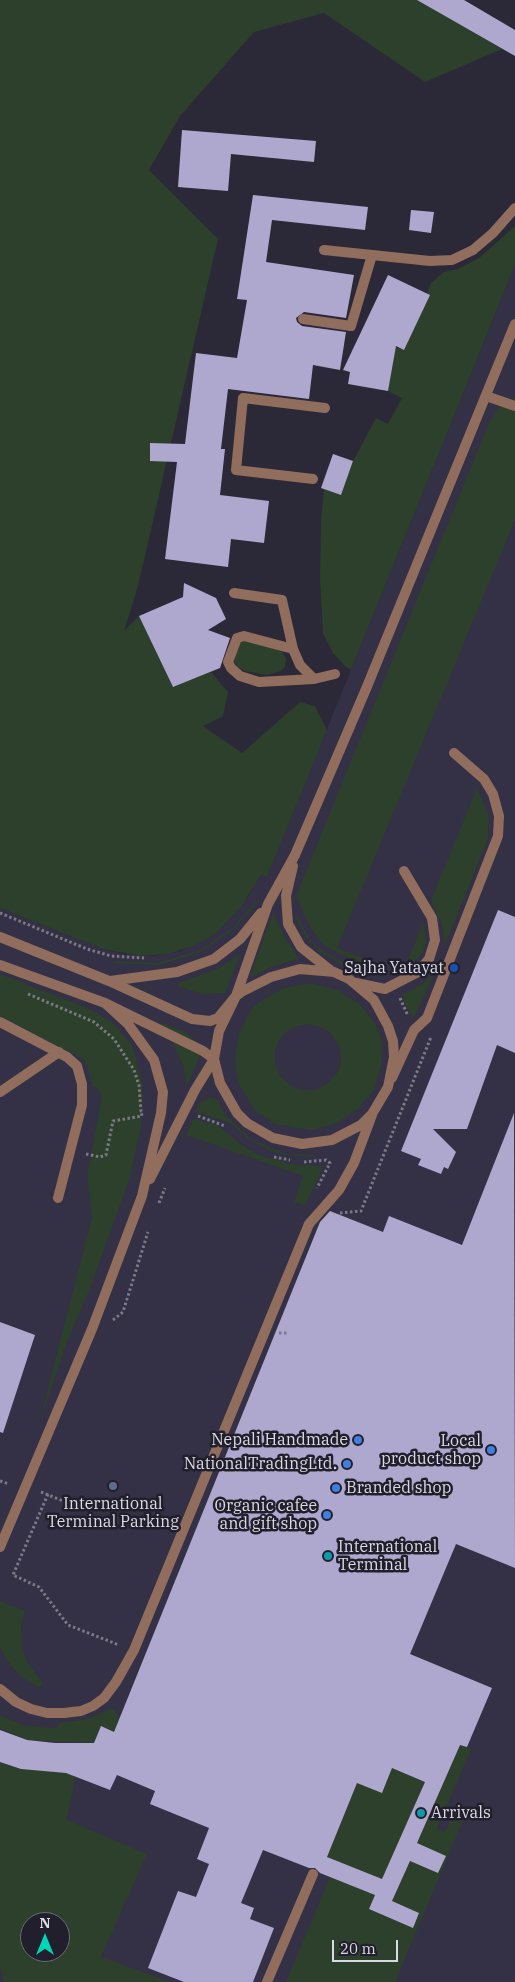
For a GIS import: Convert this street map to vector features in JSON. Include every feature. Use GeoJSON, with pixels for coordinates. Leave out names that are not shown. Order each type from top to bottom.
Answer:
{"type":"FeatureCollection","features":[{"type":"Feature","properties":{"kind":"street"},"geometry":{"type":"LineString","coordinates":[[324,250],[430,261],[452,260],[480,244],[494,232],[515,208]]}},
{"type":"Feature","properties":{"kind":"street"},"geometry":{"type":"LineString","coordinates":[[303,319],[351,326],[372,255]]}},
{"type":"Feature","properties":{"kind":"street"},"geometry":{"type":"LineString","coordinates":[[0,1548],[92,1329],[142,1196],[191,1097],[214,1059],[222,1024],[236,996],[268,904],[295,855],[515,324]]}},
{"type":"Feature","properties":{"kind":"street"},"geometry":{"type":"LineString","coordinates":[[486,396],[515,406]]}},
{"type":"Feature","properties":{"kind":"street"},"geometry":{"type":"LineString","coordinates":[[313,479],[236,470],[242,398],[325,408]]}},
{"type":"Feature","properties":{"kind":"street"},"geometry":{"type":"LineString","coordinates":[[234,593],[282,600],[293,649],[300,664],[314,679]]}},
{"type":"Feature","properties":{"kind":"street"},"geometry":{"type":"LineString","coordinates":[[293,649],[244,636],[237,638],[228,662],[231,668],[240,676],[259,682],[314,679],[334,674]]}},
{"type":"Feature","properties":{"kind":"street"},"geometry":{"type":"LineString","coordinates":[[0,1689],[16,1702],[31,1709],[47,1713],[81,1711],[93,1706],[104,1698],[116,1682],[134,1650],[309,1224],[339,1190],[354,1163],[374,1110],[388,1087],[414,1030],[427,1018],[498,836],[499,816],[494,794],[484,779],[454,753]]}},
{"type":"Feature","properties":{"kind":"street"},"geometry":{"type":"LineString","coordinates":[[295,855],[286,896],[288,924],[301,947],[334,972],[356,983],[385,989],[418,972],[429,959],[435,940],[432,918],[404,871]]}},
{"type":"Feature","properties":{"kind":"street"},"geometry":{"type":"LineString","coordinates":[[109,981],[177,972],[214,959],[240,939],[268,904]]}},
{"type":"Feature","properties":{"kind":"street"},"geometry":{"type":"LineString","coordinates":[[0,937],[109,981],[192,1019],[210,1021],[218,1018],[236,996],[271,977],[300,969],[334,972]]}},
{"type":"Feature","properties":{"kind":"street"},"geometry":{"type":"LineString","coordinates":[[0,965],[105,1004],[203,1051],[214,1059],[220,1083],[237,1113],[260,1132],[279,1140],[302,1144],[332,1140],[360,1125],[374,1110]]}},
{"type":"Feature","properties":{"kind":"street"},"geometry":{"type":"LineString","coordinates":[[356,983],[374,1000],[388,1026],[394,1057],[388,1087]]}},
{"type":"Feature","properties":{"kind":"street"},"geometry":{"type":"LineString","coordinates":[[105,1004],[119,1014],[138,1034],[154,1060],[160,1076],[163,1092],[161,1113],[142,1196]]}},
{"type":"Feature","properties":{"kind":"street"},"geometry":{"type":"LineString","coordinates":[[0,1022],[59,1052],[77,1066],[82,1084],[82,1105],[58,1198]]}},
{"type":"Feature","properties":{"kind":"street"},"geometry":{"type":"LineString","coordinates":[[0,1092],[59,1052]]}},
{"type":"Feature","properties":{"kind":"street"},"geometry":{"type":"LineString","coordinates":[[267,1982],[313,1874]]}},
{"type":"Feature","properties":{"kind":"path"},"geometry":{"type":"LineString","coordinates":[[0,913],[111,956],[149,958]]}},
{"type":"Feature","properties":{"kind":"path"},"geometry":{"type":"LineString","coordinates":[[108,962],[111,956]]}},
{"type":"Feature","properties":{"kind":"path"},"geometry":{"type":"LineString","coordinates":[[26,994],[94,1022],[114,1039],[134,1070],[139,1085],[142,1116],[114,1121],[106,1155],[100,1157],[70,1150]]}},
{"type":"Feature","properties":{"kind":"path"},"geometry":{"type":"LineString","coordinates":[[196,1116],[222,1124],[231,1130]]}},
{"type":"Feature","properties":{"kind":"path"},"geometry":{"type":"LineString","coordinates":[[268,1155],[293,1160]]}},
{"type":"Feature","properties":{"kind":"path"},"geometry":{"type":"LineString","coordinates":[[303,1162],[326,1160],[330,1163],[315,1191]]}},
{"type":"Feature","properties":{"kind":"path"},"geometry":{"type":"LineString","coordinates":[[156,1211],[166,1185]]}},
{"type":"Feature","properties":{"kind":"path"},"geometry":{"type":"LineString","coordinates":[[336,1213],[361,1211],[368,1194]]}},
{"type":"Feature","properties":{"kind":"path"},"geometry":{"type":"LineString","coordinates":[[108,1325],[123,1312],[149,1228]]}},
{"type":"Feature","properties":{"kind":"path"},"geometry":{"type":"LineString","coordinates":[[72,1504],[48,1494],[13,1575],[39,1587],[68,1625],[126,1648]]}},
{"type":"Feature","properties":{"kind":"shaded area"},"geometry":{"type":"Polygon","coordinates":[[[515,265],[515,1982],[0,1982],[0,908],[103,949],[125,954],[155,956],[181,951],[215,934],[241,907],[261,875],[267,877],[515,265]]]}},
{"type":"Feature","properties":{"kind":"green space"},"geometry":{"type":"Polygon","coordinates":[[[0,0],[430,0],[438,12],[502,49],[425,82],[324,13],[254,32],[180,116],[149,170],[218,239],[138,586],[124,631],[139,616],[173,687],[211,672],[228,692],[223,716],[203,726],[242,753],[300,702],[315,706],[327,730],[267,877],[261,875],[241,907],[215,934],[193,946],[168,954],[141,956],[103,949],[0,908],[0,0]]]}},
{"type":"Feature","properties":{"kind":"green space"},"geometry":{"type":"Polygon","coordinates":[[[515,226],[515,265],[351,670],[333,653],[323,633],[320,579],[321,522],[324,489],[341,495],[353,461],[376,418],[388,424],[402,398],[388,391],[395,347],[404,350],[431,283],[444,272],[458,269],[479,258],[515,226]]]}},
{"type":"Feature","properties":{"kind":"green space"},"geometry":{"type":"Polygon","coordinates":[[[515,397],[515,520],[337,948],[365,959],[363,964],[323,944],[310,927],[296,896],[489,423],[498,409],[515,397]]]}},
{"type":"Feature","properties":{"kind":"green space"},"geometry":{"type":"Polygon","coordinates":[[[245,639],[274,647],[282,652],[286,658],[285,667],[281,671],[267,675],[245,671],[236,666],[233,658],[236,644],[245,639]]]}},
{"type":"Feature","properties":{"kind":"green space"},"geometry":{"type":"Polygon","coordinates":[[[477,788],[489,816],[488,838],[445,945],[442,925],[431,901],[477,788]]]}},
{"type":"Feature","properties":{"kind":"green space"},"geometry":{"type":"Polygon","coordinates":[[[255,902],[257,903],[233,930],[199,953],[158,965],[114,963],[115,961],[157,963],[198,951],[233,928],[255,902]]]}},
{"type":"Feature","properties":{"kind":"green space"},"geometry":{"type":"Polygon","coordinates":[[[273,913],[285,938],[299,959],[271,967],[251,977],[250,976],[273,913]]]}},
{"type":"Feature","properties":{"kind":"green space"},"geometry":{"type":"Polygon","coordinates":[[[295,915],[297,915],[310,940],[322,950],[345,964],[378,974],[377,976],[344,966],[320,952],[305,936],[295,915]]]}},
{"type":"Feature","properties":{"kind":"green space"},"geometry":{"type":"Polygon","coordinates":[[[423,923],[426,940],[423,952],[402,974],[423,923]]]}},
{"type":"Feature","properties":{"kind":"green space"},"geometry":{"type":"Polygon","coordinates":[[[240,955],[225,993],[202,994],[177,986],[179,983],[217,969],[240,955]]]}},
{"type":"Feature","properties":{"kind":"green space"},"geometry":{"type":"Polygon","coordinates":[[[0,974],[85,1007],[112,1022],[132,1045],[143,1084],[141,1127],[130,1177],[89,1291],[67,1342],[39,1424],[92,1217],[87,1175],[102,1097],[97,1087],[93,1087],[85,1060],[0,1016],[0,974]]]}},
{"type":"Feature","properties":{"kind":"green space"},"geometry":{"type":"Polygon","coordinates":[[[434,974],[413,1019],[401,995],[418,987],[434,974]]]}},
{"type":"Feature","properties":{"kind":"green space"},"geometry":{"type":"Polygon","coordinates":[[[311,983],[338,990],[361,1005],[376,1025],[381,1039],[382,1052],[381,1066],[374,1090],[358,1109],[337,1123],[312,1130],[275,1124],[255,1110],[240,1086],[235,1058],[239,1033],[251,1010],[260,1001],[284,988],[311,983]],[[308,1024],[297,1026],[286,1032],[279,1040],[275,1051],[275,1064],[281,1077],[294,1088],[315,1090],[326,1085],[338,1072],[341,1061],[340,1049],[332,1034],[321,1027],[308,1024]]]}},
{"type":"Feature","properties":{"kind":"green space"},"geometry":{"type":"Polygon","coordinates":[[[163,1023],[187,1033],[203,1048],[187,1086],[183,1065],[171,1038],[160,1024],[163,1023]]]}},
{"type":"Feature","properties":{"kind":"green space"},"geometry":{"type":"Polygon","coordinates":[[[210,1097],[217,1099],[226,1116],[251,1139],[286,1154],[314,1155],[315,1157],[284,1155],[271,1151],[248,1139],[230,1123],[196,1112],[201,1102],[210,1097]]]}},
{"type":"Feature","properties":{"kind":"green space"},"geometry":{"type":"Polygon","coordinates":[[[193,1119],[218,1125],[240,1144],[261,1156],[296,1165],[324,1166],[305,1205],[294,1202],[303,1176],[186,1135],[193,1119]]]}},
{"type":"Feature","properties":{"kind":"green space"},"geometry":{"type":"Polygon","coordinates":[[[0,1601],[25,1611],[21,1626],[22,1649],[28,1663],[43,1683],[39,1688],[20,1676],[6,1659],[0,1647],[0,1601]]]}},
{"type":"Feature","properties":{"kind":"green space"},"geometry":{"type":"Polygon","coordinates":[[[113,1709],[120,1717],[114,1732],[101,1726],[94,1743],[27,1740],[0,1728],[0,1715],[25,1726],[56,1728],[59,1723],[87,1719],[113,1709]]]}},
{"type":"Feature","properties":{"kind":"green space"},"geometry":{"type":"Polygon","coordinates":[[[386,1713],[471,1749],[437,1829],[445,1832],[457,1806],[467,1811],[395,1982],[286,1982],[330,1877],[345,1883],[327,1857],[368,1757],[425,1782],[369,1909],[413,1928],[419,1913],[392,1901],[410,1861],[438,1873],[446,1857],[417,1843],[455,1757],[437,1749],[386,1713]]]}},
{"type":"Feature","properties":{"kind":"green space"},"geometry":{"type":"Polygon","coordinates":[[[0,1762],[21,1769],[76,1773],[67,1820],[147,1854],[101,1957],[171,1982],[4,1982],[0,1967],[0,1762]]]}},
{"type":"Feature","properties":{"kind":"building"},"geometry":{"type":"Polygon","coordinates":[[[417,0],[464,0],[515,30],[515,56],[417,0]]]}},
{"type":"Feature","properties":{"kind":"building"},"geometry":{"type":"Polygon","coordinates":[[[182,130],[316,141],[314,162],[231,154],[228,191],[178,187],[182,130]]]}},
{"type":"Feature","properties":{"kind":"building"},"geometry":{"type":"Polygon","coordinates":[[[253,195],[368,207],[365,230],[272,220],[266,262],[354,275],[346,318],[304,312],[296,318],[297,322],[302,326],[346,332],[340,370],[313,365],[309,399],[228,389],[221,449],[225,449],[220,495],[269,501],[264,543],[231,539],[228,567],[165,559],[177,462],[150,461],[150,443],[185,444],[196,353],[237,358],[247,300],[237,299],[253,195]]]}},
{"type":"Feature","properties":{"kind":"building"},"geometry":{"type":"Polygon","coordinates":[[[411,210],[434,212],[431,233],[409,230],[411,210]]]}},
{"type":"Feature","properties":{"kind":"building"},"geometry":{"type":"Polygon","coordinates":[[[388,275],[430,295],[404,350],[396,346],[388,391],[348,384],[350,372],[343,370],[388,275]]]}},
{"type":"Feature","properties":{"kind":"building"},"geometry":{"type":"Polygon","coordinates":[[[333,454],[353,461],[341,495],[321,488],[333,454]]]}},
{"type":"Feature","properties":{"kind":"building"},"geometry":{"type":"Polygon","coordinates":[[[184,583],[216,598],[226,619],[208,630],[230,638],[220,668],[173,687],[139,616],[183,597],[184,583]]]}},
{"type":"Feature","properties":{"kind":"building"},"geometry":{"type":"Polygon","coordinates":[[[498,910],[515,917],[515,1053],[497,1045],[467,1129],[433,1129],[456,1152],[448,1169],[444,1167],[441,1174],[418,1165],[421,1159],[401,1151],[498,910]]]}},
{"type":"Feature","properties":{"kind":"building","name":"International Terminal"},"geometry":{"type":"Polygon","coordinates":[[[514,1113],[515,1568],[456,1544],[410,1654],[492,1688],[467,1747],[460,1745],[417,1843],[446,1856],[438,1873],[410,1861],[392,1901],[419,1913],[413,1928],[369,1909],[375,1895],[320,1873],[315,1868],[309,1868],[263,1850],[241,1903],[254,1908],[250,1919],[274,1928],[253,1982],[184,1982],[148,1968],[178,1891],[196,1897],[209,1864],[197,1859],[209,1828],[150,1804],[155,1791],[117,1775],[110,1790],[66,1773],[21,1769],[0,1762],[0,1730],[27,1740],[55,1743],[94,1743],[101,1726],[114,1732],[320,1222],[330,1211],[383,1232],[389,1216],[462,1245],[514,1113]],[[392,1768],[382,1793],[357,1783],[327,1857],[382,1879],[425,1782],[392,1768]]]}},
{"type":"Feature","properties":{"kind":"building"},"geometry":{"type":"Polygon","coordinates":[[[0,1322],[35,1335],[3,1433],[0,1432],[0,1322]]]}},
{"type":"Feature","properties":{"kind":"place","name":"Sajha Yatayat"},"geometry":{"type":"Point","coordinates":[454,968]}},
{"type":"Feature","properties":{"kind":"place","name":"Nepali Handmade"},"geometry":{"type":"Point","coordinates":[358,1440]}},
{"type":"Feature","properties":{"kind":"place","name":"Local product shop"},"geometry":{"type":"Point","coordinates":[491,1450]}},
{"type":"Feature","properties":{"kind":"place","name":"NationalTradingLtd."},"geometry":{"type":"Point","coordinates":[347,1464]}},
{"type":"Feature","properties":{"kind":"place","name":"International Terminal Parking"},"geometry":{"type":"Point","coordinates":[113,1486]}},
{"type":"Feature","properties":{"kind":"place","name":"Branded shop"},"geometry":{"type":"Point","coordinates":[336,1488]}},
{"type":"Feature","properties":{"kind":"place","name":"Organic cafee and gift shop"},"geometry":{"type":"Point","coordinates":[327,1515]}},
{"type":"Feature","properties":{"kind":"place","name":"International Terminal"},"geometry":{"type":"Point","coordinates":[328,1556]}},
{"type":"Feature","properties":{"kind":"place","name":"Arrivals"},"geometry":{"type":"Point","coordinates":[421,1813]}}]}
